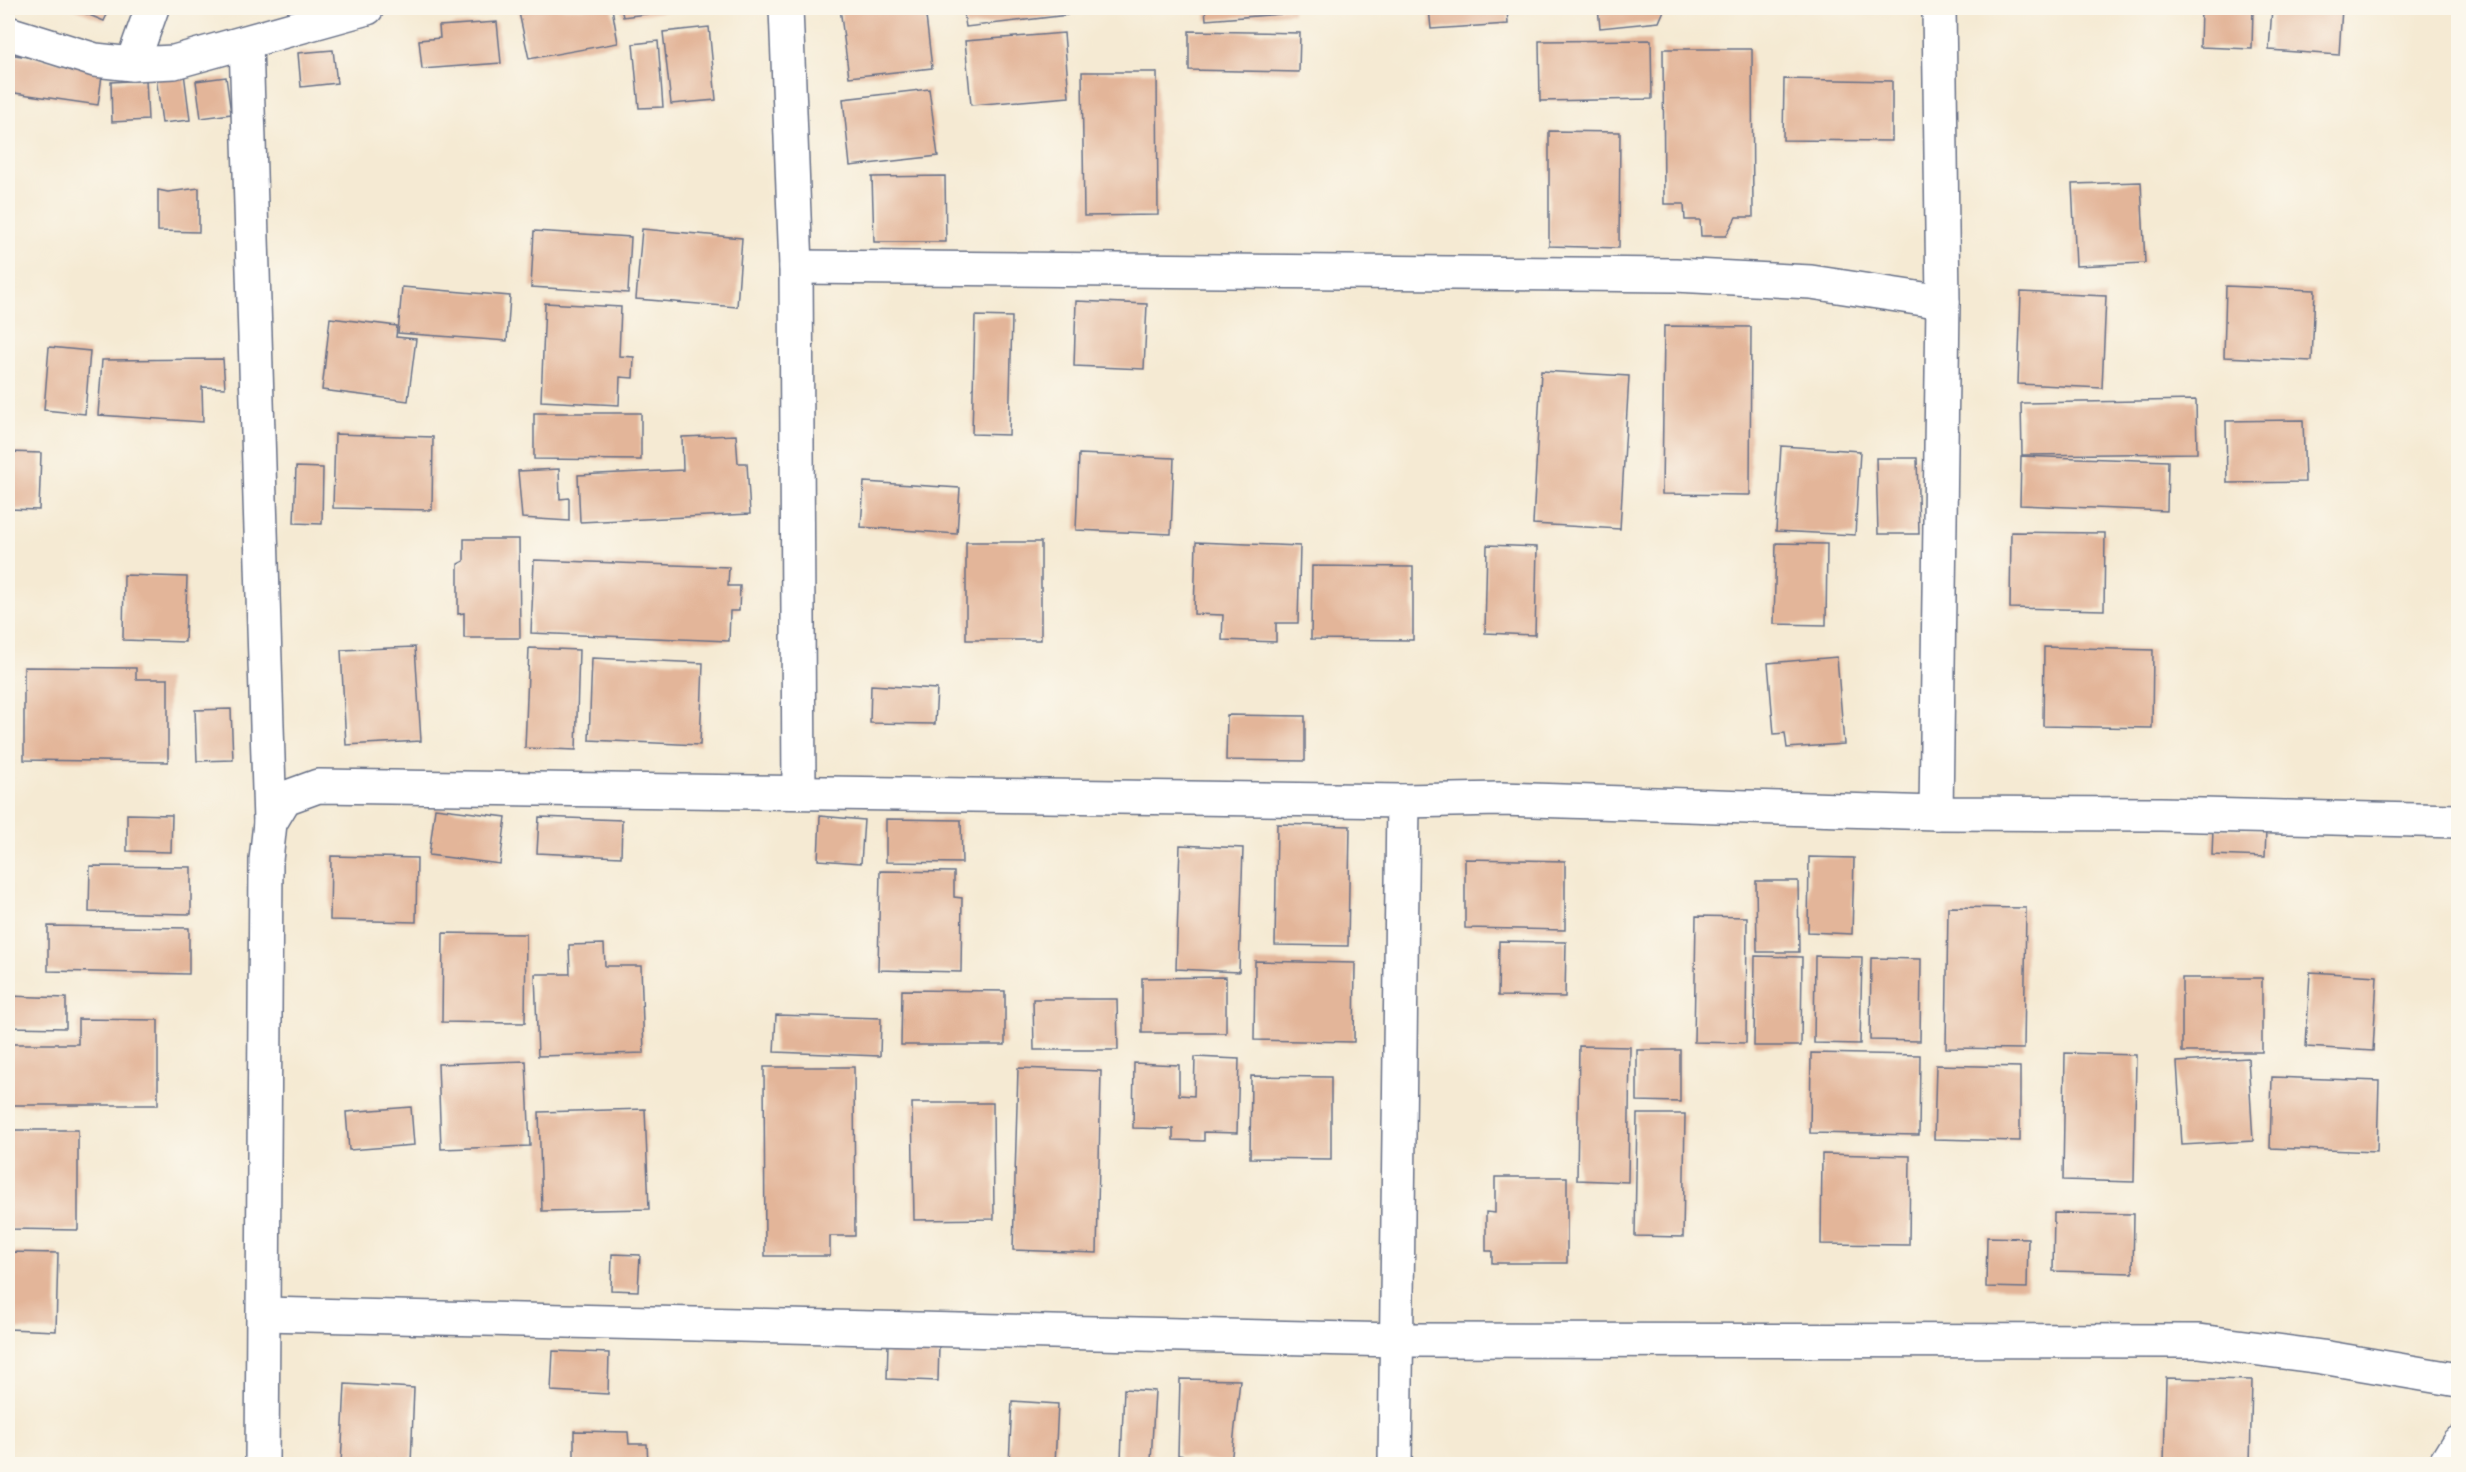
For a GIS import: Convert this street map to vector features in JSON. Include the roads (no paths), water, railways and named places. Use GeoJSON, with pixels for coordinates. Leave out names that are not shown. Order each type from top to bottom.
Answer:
{"type":"FeatureCollection","features":[{"type":"Feature","properties":{"kind":"street"},"geometry":{"type":"LineString","coordinates":[[132,64],[152,8]]}},
{"type":"Feature","properties":{"kind":"street"},"geometry":{"type":"LineString","coordinates":[[8,33],[95,60],[132,64],[174,62],[368,8]]}},
{"type":"Feature","properties":{"kind":"street"},"geometry":{"type":"LineString","coordinates":[[786,8],[796,267],[799,792]]}},
{"type":"Feature","properties":{"kind":"street"},"geometry":{"type":"LineString","coordinates":[[1936,813],[1943,302],[1939,8]]}},
{"type":"Feature","properties":{"kind":"street"},"geometry":{"type":"LineString","coordinates":[[246,43],[270,823],[266,860],[262,1464]]}},
{"type":"Feature","properties":{"kind":"street"},"geometry":{"type":"LineString","coordinates":[[796,267],[1676,275],[1811,282],[1943,302]]}},
{"type":"Feature","properties":{"kind":"street"},"geometry":{"type":"LineString","coordinates":[[270,823],[285,798],[318,786],[1403,801],[1501,799],[1936,813],[2172,814],[2458,821]]}},
{"type":"Feature","properties":{"kind":"street"},"geometry":{"type":"LineString","coordinates":[[1395,1464],[1403,801]]}},
{"type":"Feature","properties":{"kind":"street"},"geometry":{"type":"LineString","coordinates":[[263,1314],[1398,1340],[2199,1341],[2322,1357],[2458,1380]]}},
{"type":"Feature","properties":{"kind":"street"},"geometry":{"type":"LineString","coordinates":[[2445,1464],[2458,1443]]}}]}
